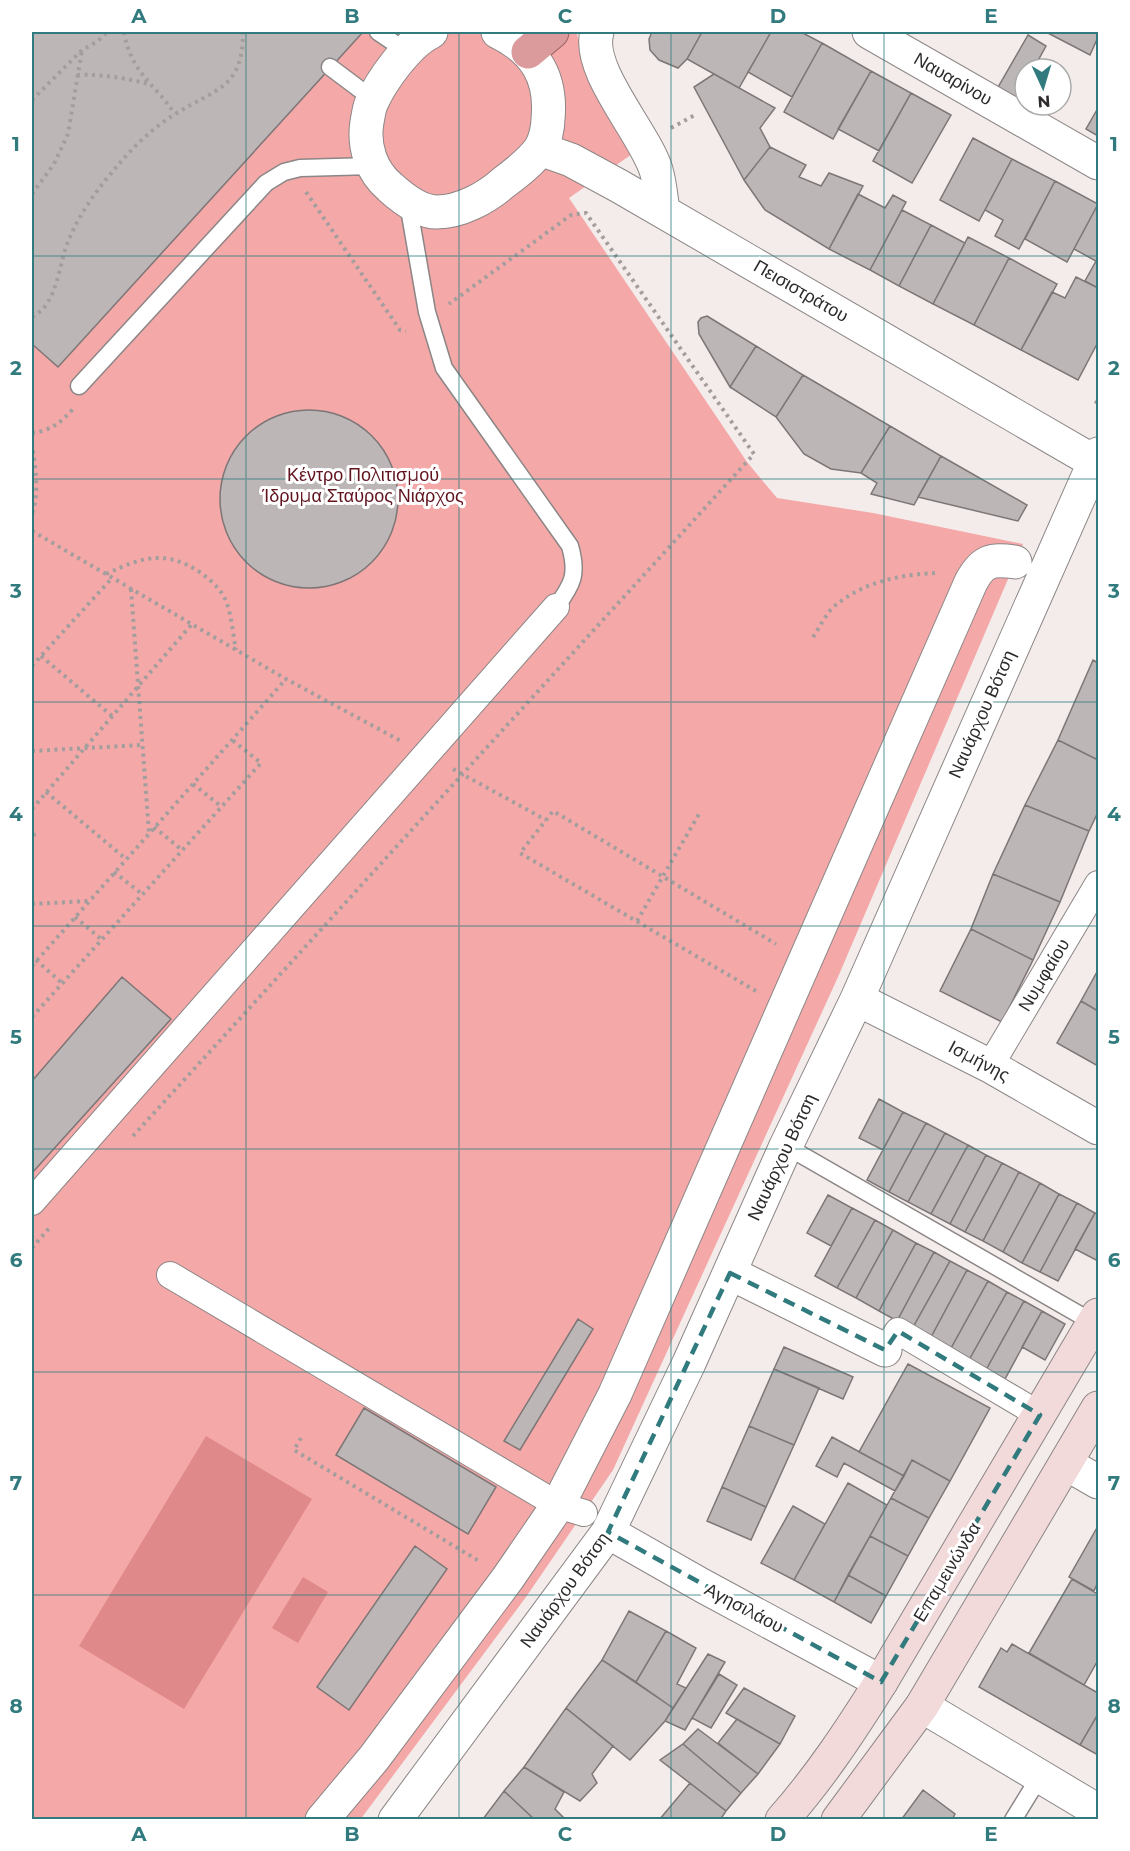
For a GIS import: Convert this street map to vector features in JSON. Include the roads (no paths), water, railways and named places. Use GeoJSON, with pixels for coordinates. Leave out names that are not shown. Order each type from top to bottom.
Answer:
{"type":"FeatureCollection","features":[{"type":"Feature","properties":{"kind":"highway"},"geometry":{"type":"LineString","coordinates":[[528,52],[552,32]]}},
{"type":"Feature","properties":{"kind":"main road","name":"Επαμεινώνδα"},"geometry":{"type":"LineString","coordinates":[[782,1820],[817,1777],[881,1682],[1096,1319]]}},
{"type":"Feature","properties":{"kind":"main road"},"geometry":{"type":"LineString","coordinates":[[838,1820],[921,1706],[1067,1464],[1098,1408]]}},
{"type":"Feature","properties":{"kind":"street"},"geometry":{"type":"LineString","coordinates":[[423,37],[371,104],[365,134],[372,166],[383,181],[408,202],[436,212],[465,206],[494,191],[540,149],[548,129],[549,106],[546,80],[528,52],[515,40],[498,32]]}},
{"type":"Feature","properties":{"kind":"street","name":"Ναυαρίνου"},"geometry":{"type":"LineString","coordinates":[[869,32],[1098,163]]}},
{"type":"Feature","properties":{"kind":"street"},"geometry":{"type":"LineString","coordinates":[[596,36],[602,69],[656,169],[663,211]]}},
{"type":"Feature","properties":{"kind":"street","name":"Πεισιστράτου"},"geometry":{"type":"LineString","coordinates":[[540,149],[571,160],[663,211],[1097,460]]}},
{"type":"Feature","properties":{"kind":"street","name":"Ναυάρχου Βότση"},"geometry":{"type":"LineString","coordinates":[[395,1820],[583,1517],[730,1273],[786,1146],[857,999],[1030,566],[1097,460]]}},
{"type":"Feature","properties":{"kind":"street"},"geometry":{"type":"LineString","coordinates":[[322,1820],[374,1758],[508,1578],[583,1517],[615,1394],[971,582],[982,565],[997,560],[1030,566]]}},
{"type":"Feature","properties":{"kind":"street"},"geometry":{"type":"LineString","coordinates":[[32,1202],[418,749],[556,607]]}},
{"type":"Feature","properties":{"kind":"street","name":"Νυμφαίου"},"geometry":{"type":"LineString","coordinates":[[990,1066],[1098,884]]}},
{"type":"Feature","properties":{"kind":"street","name":"Ισμήνης"},"geometry":{"type":"LineString","coordinates":[[857,999],[990,1066],[1098,1128]]}},
{"type":"Feature","properties":{"kind":"street"},"geometry":{"type":"LineString","coordinates":[[730,1273],[885,1350],[898,1332],[1040,1415]]}},
{"type":"Feature","properties":{"kind":"street"},"geometry":{"type":"LineString","coordinates":[[170,1275],[583,1517]]}},
{"type":"Feature","properties":{"kind":"street"},"geometry":{"type":"LineString","coordinates":[[1067,1464],[1098,1482]]}},
{"type":"Feature","properties":{"kind":"street","name":"Αγησιλάου"},"geometry":{"type":"LineString","coordinates":[[583,1517],[703,1586],[881,1682]]}},
{"type":"Feature","properties":{"kind":"street"},"geometry":{"type":"LineString","coordinates":[[921,1706],[1098,1811]]}},
{"type":"Feature","properties":{"kind":"lane"},"geometry":{"type":"LineString","coordinates":[[378,32],[423,37]]}},
{"type":"Feature","properties":{"kind":"lane"},"geometry":{"type":"LineString","coordinates":[[330,67],[374,100]]}},
{"type":"Feature","properties":{"kind":"lane"},"geometry":{"type":"LineString","coordinates":[[79,386],[266,183],[284,172],[300,168],[372,166]]}},
{"type":"Feature","properties":{"kind":"lane"},"geometry":{"type":"LineString","coordinates":[[408,202],[429,318],[444,368],[570,546],[574,561],[574,577],[556,607]]}},
{"type":"Feature","properties":{"kind":"lane"},"geometry":{"type":"LineString","coordinates":[[786,1146],[1096,1319]]}},
{"type":"Feature","properties":{"kind":"lane"},"geometry":{"type":"LineString","coordinates":[[1013,1820],[1040,1776]]}},
{"type":"Feature","properties":{"kind":"park label","name":"Κέντρο Πολιτισμού Ίδρυμα Σταύρος Νιάρχος"},"geometry":{"type":"Point","coordinates":[363,485]}}]}
